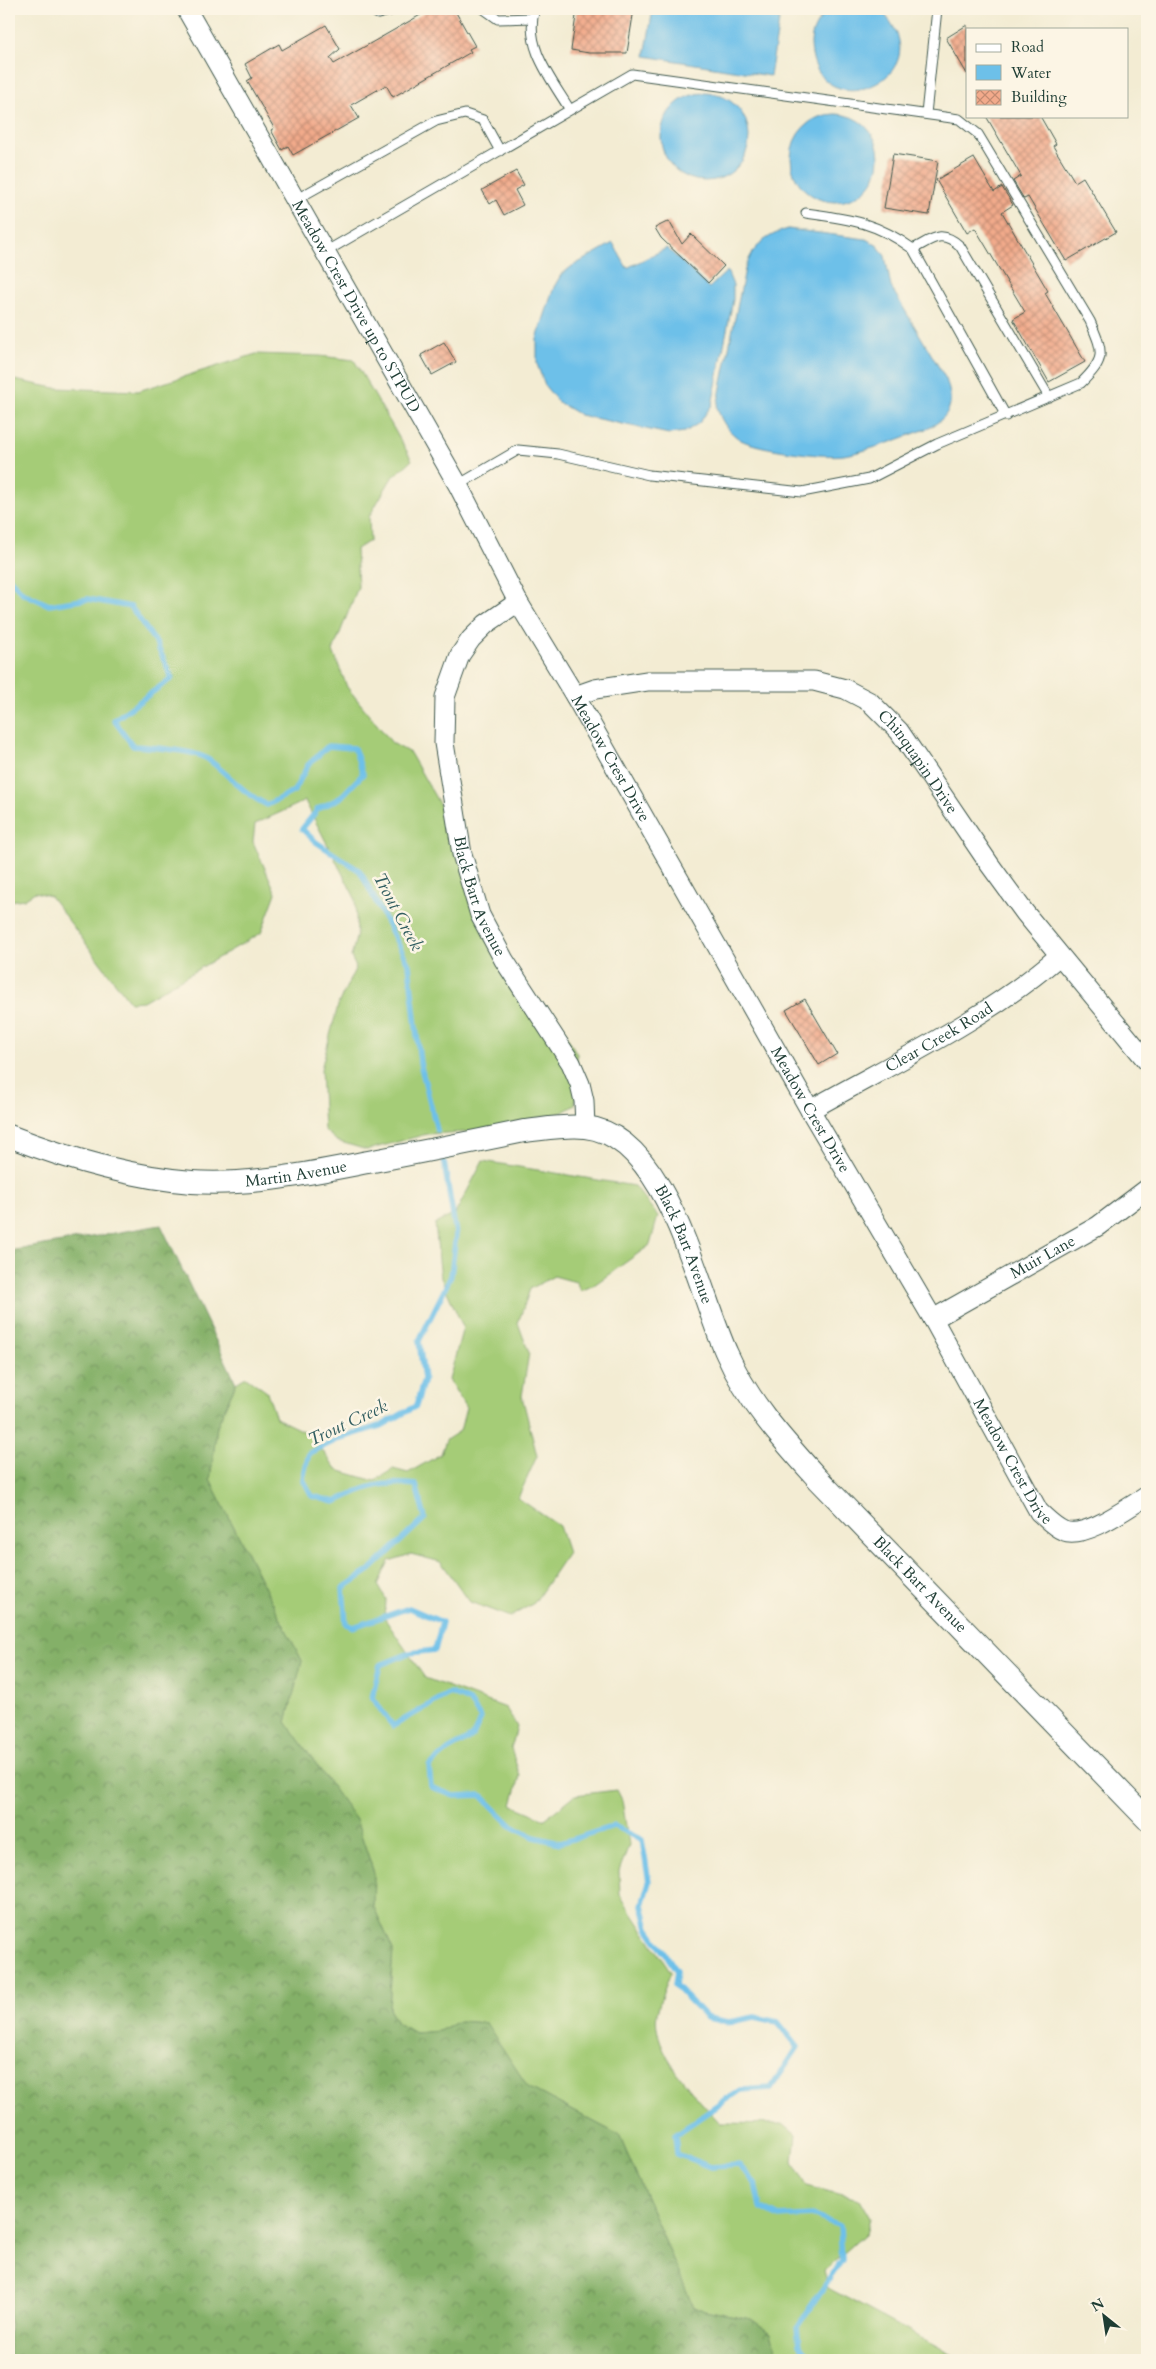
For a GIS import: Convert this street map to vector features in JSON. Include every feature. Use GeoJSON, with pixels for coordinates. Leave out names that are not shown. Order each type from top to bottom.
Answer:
{"type":"FeatureCollection","features":[{"type":"Feature","properties":{"kind":"street","name":"Meadow Crest Drive up to STPUD"},"geometry":{"type":"LineString","coordinates":[[189,10],[458,485],[518,602]]}},
{"type":"Feature","properties":{"kind":"street","name":"Meadow Crest Drive"},"geometry":{"type":"LineString","coordinates":[[518,602],[575,696],[810,1110],[933,1319],[1039,1512],[1052,1525],[1065,1532],[1082,1532],[1147,1496]]}},
{"type":"Feature","properties":{"kind":"street","name":"Black Bart Avenue"},"geometry":{"type":"LineString","coordinates":[[518,602],[486,624],[471,639],[460,655],[445,697],[444,743],[462,854],[480,915],[504,960],[571,1063],[580,1084],[584,1101],[585,1127],[598,1130],[616,1138],[633,1152],[650,1172],[676,1219],[726,1354],[750,1398],[770,1425],[818,1479],[1145,1813]]}},
{"type":"Feature","properties":{"kind":"street","name":"Chinquapin Drive"},"geometry":{"type":"LineString","coordinates":[[575,696],[594,689],[647,681],[814,681],[845,688],[870,702],[900,731],[990,865],[1059,956],[1147,1062]]}},
{"type":"Feature","properties":{"kind":"street","name":"Clear Creek Road"},"geometry":{"type":"LineString","coordinates":[[810,1110],[979,1016],[1059,956]]}},
{"type":"Feature","properties":{"kind":"street","name":"Martin Avenue"},"geometry":{"type":"LineString","coordinates":[[9,1136],[76,1160],[116,1170],[192,1182],[232,1182],[276,1178],[524,1131],[585,1127]]}},
{"type":"Feature","properties":{"kind":"street","name":"Muir Lane"},"geometry":{"type":"LineString","coordinates":[[933,1319],[1098,1226],[1147,1189]]}},
{"type":"Feature","properties":{"kind":"lane"},"geometry":{"type":"LineString","coordinates":[[370,9],[378,14],[398,9]]}},
{"type":"Feature","properties":{"kind":"lane"},"geometry":{"type":"LineString","coordinates":[[484,9],[498,19],[533,13],[534,50],[570,110]]}},
{"type":"Feature","properties":{"kind":"lane"},"geometry":{"type":"LineString","coordinates":[[926,114],[937,9]]}},
{"type":"Feature","properties":{"kind":"lane"},"geometry":{"type":"LineString","coordinates":[[325,252],[632,74],[959,119],[978,134],[1090,321],[1102,348],[1098,367],[1081,383],[938,444],[868,479],[802,492],[649,474],[558,454],[518,450],[458,485]]}},
{"type":"Feature","properties":{"kind":"lane"},"geometry":{"type":"LineString","coordinates":[[295,200],[436,121],[465,114],[483,120],[500,151]]}},
{"type":"Feature","properties":{"kind":"lane"},"geometry":{"type":"LineString","coordinates":[[806,213],[854,220],[892,233],[914,249],[1006,416]]}},
{"type":"Feature","properties":{"kind":"lane"},"geometry":{"type":"LineString","coordinates":[[914,249],[938,236],[950,237],[960,246],[1049,398]]}},
{"type":"Feature","properties":{"kind":"green space"},"geometry":{"type":"Polygon","coordinates":[[[256,354],[320,356],[354,360],[412,460],[391,479],[369,517],[370,541],[356,549],[358,587],[333,651],[347,687],[392,743],[410,753],[453,828],[523,1003],[563,1030],[577,1054],[575,1105],[561,1113],[469,1132],[427,1134],[367,1150],[337,1141],[324,1130],[321,1069],[339,1002],[356,967],[351,957],[357,934],[355,898],[305,801],[255,824],[253,842],[276,893],[261,933],[143,1001],[130,1002],[50,896],[35,892],[24,899],[9,901],[9,379],[55,388],[138,391],[256,354]]]}},
{"type":"Feature","properties":{"kind":"green space"},"geometry":{"type":"Polygon","coordinates":[[[483,1161],[634,1186],[658,1216],[650,1245],[594,1285],[581,1291],[576,1282],[554,1276],[530,1289],[518,1323],[529,1353],[522,1396],[537,1456],[518,1498],[559,1526],[568,1553],[534,1603],[510,1617],[470,1602],[441,1562],[411,1554],[389,1561],[378,1585],[386,1599],[385,1619],[425,1678],[506,1708],[517,1727],[511,1749],[520,1776],[512,1805],[545,1819],[575,1795],[617,1790],[622,1800],[629,1845],[619,1871],[620,1895],[671,1972],[661,1997],[657,2013],[657,2027],[661,2042],[677,2072],[720,2123],[783,2124],[796,2135],[793,2162],[807,2186],[859,2199],[870,2218],[866,2233],[824,2271],[828,2288],[962,2360],[778,2360],[771,2333],[751,2319],[694,2308],[619,2135],[528,2087],[485,2023],[459,2021],[439,2031],[415,2033],[397,2023],[389,2009],[393,1950],[373,1905],[374,1873],[356,1820],[286,1722],[302,1661],[210,1480],[217,1426],[236,1383],[246,1377],[267,1392],[276,1418],[311,1435],[337,1470],[375,1481],[393,1469],[408,1473],[441,1454],[446,1440],[460,1431],[466,1408],[449,1380],[463,1327],[441,1278],[435,1224],[455,1214],[483,1161]]]}},
{"type":"Feature","properties":{"kind":"green space"},"geometry":{"type":"Polygon","coordinates":[[[161,1225],[236,1383],[217,1426],[210,1480],[302,1661],[286,1722],[356,1820],[374,1873],[373,1905],[393,1950],[389,2009],[397,2023],[415,2033],[439,2031],[459,2021],[486,2023],[528,2087],[619,2135],[694,2308],[751,2319],[771,2333],[778,2360],[9,2360],[9,1251],[161,1225]]]}},
{"type":"Feature","properties":{"kind":"water"},"geometry":{"type":"Polygon","coordinates":[[[653,9],[781,9],[770,76],[645,56],[653,9]]]}},
{"type":"Feature","properties":{"kind":"water"},"geometry":{"type":"Polygon","coordinates":[[[832,9],[879,9],[897,34],[899,56],[890,73],[873,85],[852,90],[833,85],[817,70],[811,38],[821,19],[832,9]]]}},
{"type":"Feature","properties":{"kind":"water"},"geometry":{"type":"Polygon","coordinates":[[[705,93],[722,96],[736,106],[746,120],[749,137],[746,154],[736,168],[722,178],[705,181],[688,178],[674,168],[664,154],[661,137],[664,120],[674,106],[688,96],[705,93]]]}},
{"type":"Feature","properties":{"kind":"water"},"geometry":{"type":"Polygon","coordinates":[[[835,114],[852,117],[866,127],[876,141],[879,158],[876,175],[866,189],[852,199],[835,202],[818,199],[804,189],[794,175],[791,158],[794,141],[804,127],[818,117],[835,114]]]}},
{"type":"Feature","properties":{"kind":"water"},"geometry":{"type":"Polygon","coordinates":[[[788,229],[866,239],[878,246],[885,256],[891,287],[949,387],[949,408],[947,413],[937,423],[929,428],[876,447],[835,456],[762,447],[741,440],[726,426],[717,407],[745,269],[752,254],[761,243],[773,235],[788,229]]]}},
{"type":"Feature","properties":{"kind":"water"},"geometry":{"type":"Polygon","coordinates":[[[613,243],[627,268],[667,248],[709,288],[727,271],[733,285],[733,300],[712,405],[699,423],[685,432],[669,434],[580,415],[558,402],[545,386],[537,364],[537,339],[554,287],[561,275],[571,267],[613,243]]]}},
{"type":"Feature","properties":{"kind":"building"},"geometry":{"type":"Polygon","coordinates":[[[431,9],[454,9],[475,46],[469,49],[471,52],[393,97],[386,85],[351,105],[359,118],[293,155],[288,146],[282,150],[271,130],[274,128],[247,81],[252,78],[245,64],[279,44],[282,50],[326,25],[340,49],[330,58],[334,64],[431,9]]]}},
{"type":"Feature","properties":{"kind":"building"},"geometry":{"type":"Polygon","coordinates":[[[577,9],[634,9],[627,53],[589,53],[571,50],[577,9]]]}},
{"type":"Feature","properties":{"kind":"building"},"geometry":{"type":"Polygon","coordinates":[[[967,25],[966,72],[946,38],[967,25]]]}},
{"type":"Feature","properties":{"kind":"building"},"geometry":{"type":"Polygon","coordinates":[[[987,118],[1041,118],[1056,144],[1053,146],[1075,182],[1083,177],[1116,232],[1066,261],[1028,197],[1024,199],[1013,181],[1021,176],[987,118]]]}},
{"type":"Feature","properties":{"kind":"building"},"geometry":{"type":"Polygon","coordinates":[[[893,154],[938,161],[929,215],[884,208],[893,154]]]}},
{"type":"Feature","properties":{"kind":"building"},"geometry":{"type":"Polygon","coordinates":[[[974,158],[994,192],[1002,187],[1013,205],[1002,212],[1048,291],[1045,293],[1085,362],[1049,382],[1013,319],[1025,312],[975,228],[967,233],[936,180],[974,158]]]}},
{"type":"Feature","properties":{"kind":"building"},"geometry":{"type":"Polygon","coordinates":[[[516,171],[524,185],[515,190],[523,205],[504,215],[496,200],[490,204],[482,190],[516,171]]]}},
{"type":"Feature","properties":{"kind":"building"},"geometry":{"type":"Polygon","coordinates":[[[669,221],[682,244],[691,234],[724,266],[708,283],[661,238],[655,228],[669,221]]]}},
{"type":"Feature","properties":{"kind":"building"},"geometry":{"type":"Polygon","coordinates":[[[444,342],[456,362],[432,375],[421,355],[444,342]]]}},
{"type":"Feature","properties":{"kind":"building"},"geometry":{"type":"Polygon","coordinates":[[[805,999],[837,1054],[819,1065],[786,1010],[805,999]]]}},
{"type":"Feature","properties":{"kind":"waterway","name":"Trout Creek"},"geometry":{"type":"LineString","coordinates":[[9,578],[23,593],[49,605],[88,599],[131,607],[156,643],[172,678],[114,720],[133,746],[172,750],[203,757],[251,795],[267,805],[294,791],[308,765],[328,746],[354,748],[363,774],[340,798],[318,809],[302,829],[316,842],[360,871],[409,965],[420,1063],[437,1130]]}},
{"type":"Feature","properties":{"kind":"waterway","name":"Trout Creek"},"geometry":{"type":"LineString","coordinates":[[444,1162],[456,1234],[451,1276],[419,1341],[424,1379],[416,1406],[383,1425],[341,1438],[309,1453],[303,1479],[312,1496],[335,1502],[356,1492],[383,1484],[416,1485],[425,1518],[370,1570],[343,1588],[346,1624],[353,1627],[409,1608],[442,1622],[435,1650],[410,1653],[380,1665],[372,1698],[393,1726],[450,1693],[469,1701],[481,1718],[473,1736],[448,1750],[429,1766],[431,1787],[454,1796],[481,1795],[510,1824],[534,1837],[560,1843],[614,1826],[642,1840],[649,1882],[642,1905],[648,1928],[677,1971],[675,1985],[707,2018],[729,2022],[755,2017],[778,2022],[798,2047],[771,2088],[740,2090],[675,2135],[677,2154],[711,2167],[739,2165],[755,2183],[760,2207],[779,2217],[812,2215],[840,2226],[842,2260],[797,2327],[799,2345],[815,2360]]}}]}
